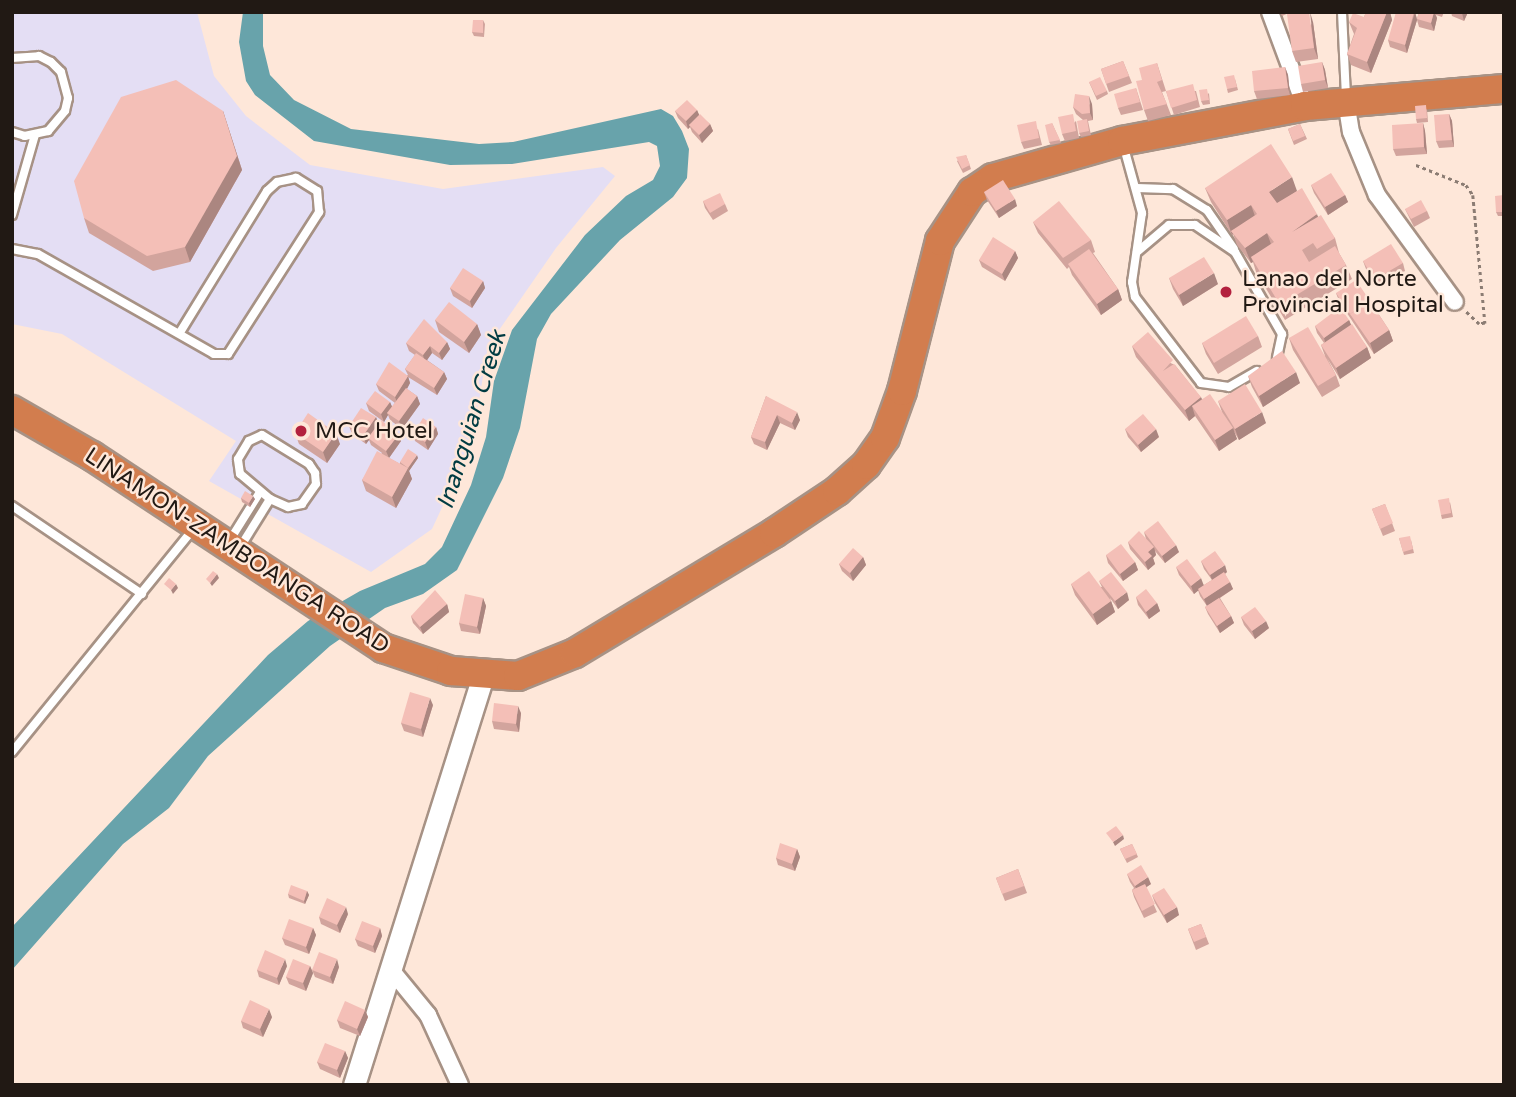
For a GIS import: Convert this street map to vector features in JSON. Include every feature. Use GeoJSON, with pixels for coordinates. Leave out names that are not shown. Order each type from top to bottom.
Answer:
{"type":"FeatureCollection","features":[{"type":"Feature","properties":{"kind":"highway","name":"LINAMON-ZAMBOANGA ROAD"},"geometry":{"type":"LineString","coordinates":[[12,410],[92,456],[383,648],[426,666],[483,676],[518,676],[558,662],[838,491],[886,438],[902,391],[932,264],[952,217],[972,192],[993,178],[1122,141],[1305,106],[1504,89]]}},
{"type":"Feature","properties":{"kind":"street"},"geometry":{"type":"LineString","coordinates":[[1270,12],[1305,106]]}},
{"type":"Feature","properties":{"kind":"street"},"geometry":{"type":"LineString","coordinates":[[1346,101],[1351,132],[1377,195],[1455,302]]}},
{"type":"Feature","properties":{"kind":"street"},"geometry":{"type":"LineString","coordinates":[[354,1085],[483,676]]}},
{"type":"Feature","properties":{"kind":"street"},"geometry":{"type":"LineString","coordinates":[[392,971],[428,1015],[460,1085]]}},
{"type":"Feature","properties":{"kind":"lane"},"geometry":{"type":"LineString","coordinates":[[1342,12],[1346,101]]}},
{"type":"Feature","properties":{"kind":"lane"},"geometry":{"type":"LineString","coordinates":[[12,58],[39,56],[51,62],[67,84],[68,97],[58,122],[35,135],[12,132]]}},
{"type":"Feature","properties":{"kind":"lane"},"geometry":{"type":"LineString","coordinates":[[12,215],[35,135]]}},
{"type":"Feature","properties":{"kind":"lane"},"geometry":{"type":"LineString","coordinates":[[1122,141],[1142,213],[1132,282],[1135,297],[1201,383],[1219,388],[1237,384],[1277,358],[1283,342],[1279,326],[1207,210],[1173,189],[1137,188]]}},
{"type":"Feature","properties":{"kind":"lane"},"geometry":{"type":"LineString","coordinates":[[12,248],[38,254],[181,331],[214,354],[234,349],[319,212],[317,191],[296,178],[277,182],[267,191],[181,331]]}},
{"type":"Feature","properties":{"kind":"lane"},"geometry":{"type":"LineString","coordinates":[[1137,252],[1170,225],[1195,225],[1235,252]]}},
{"type":"Feature","properties":{"kind":"lane"},"geometry":{"type":"LineString","coordinates":[[262,435],[309,464],[316,480],[296,506],[270,499],[240,474],[238,459],[250,441],[262,435]]}},
{"type":"Feature","properties":{"kind":"lane"},"geometry":{"type":"LineString","coordinates":[[232,548],[260,492]]}},
{"type":"Feature","properties":{"kind":"lane"},"geometry":{"type":"LineString","coordinates":[[232,548],[270,499]]}},
{"type":"Feature","properties":{"kind":"lane"},"geometry":{"type":"LineString","coordinates":[[12,506],[142,594]]}},
{"type":"Feature","properties":{"kind":"lane"},"geometry":{"type":"LineString","coordinates":[[12,752],[196,525]]}},
{"type":"Feature","properties":{"kind":"path"},"geometry":{"type":"LineString","coordinates":[[1416,165],[1466,185],[1473,195],[1485,323],[1476,321],[1455,302]]}},
{"type":"Feature","properties":{"kind":"shaded area"},"geometry":{"type":"Polygon","coordinates":[[[12,12],[197,12],[214,76],[246,116],[310,165],[443,189],[603,167],[615,176],[556,248],[488,346],[472,443],[432,529],[371,572],[209,481],[236,441],[62,334],[12,324],[12,12]]]}},
{"type":"Feature","properties":{"kind":"water"},"geometry":{"type":"Polygon","coordinates":[[[243,12],[263,12],[263,46],[270,75],[294,100],[351,129],[479,144],[513,142],[661,109],[673,116],[689,149],[687,178],[673,197],[620,240],[551,314],[537,339],[520,428],[503,478],[457,570],[423,594],[385,608],[330,646],[208,756],[169,808],[123,844],[12,970],[12,927],[268,655],[308,621],[360,591],[425,564],[442,547],[471,485],[486,437],[494,381],[512,330],[585,235],[626,196],[653,180],[660,166],[657,146],[649,142],[512,164],[450,165],[314,141],[255,95],[246,81],[239,42],[243,12]]]}},
{"type":"Feature","properties":{"kind":"building"},"geometry":{"type":"Polygon","coordinates":[[[1309,12],[1314,48],[1292,51],[1287,14],[1309,12]]]}},
{"type":"Feature","properties":{"kind":"building"},"geometry":{"type":"Polygon","coordinates":[[[1366,12],[1387,12],[1367,62],[1347,54],[1357,28],[1349,22],[1353,13],[1364,17],[1366,12]]]}},
{"type":"Feature","properties":{"kind":"building"},"geometry":{"type":"Polygon","coordinates":[[[1396,12],[1414,12],[1405,45],[1388,40],[1396,12]]]}},
{"type":"Feature","properties":{"kind":"building"},"geometry":{"type":"Polygon","coordinates":[[[1419,12],[1434,12],[1431,23],[1417,19],[1419,12]]]}},
{"type":"Feature","properties":{"kind":"building"},"geometry":{"type":"Polygon","coordinates":[[[473,20],[483,20],[483,33],[472,32],[473,20]]]}},
{"type":"Feature","properties":{"kind":"building"},"geometry":{"type":"Polygon","coordinates":[[[1123,61],[1129,76],[1106,84],[1101,69],[1123,61]]]}},
{"type":"Feature","properties":{"kind":"building"},"geometry":{"type":"Polygon","coordinates":[[[1322,62],[1325,80],[1301,84],[1298,66],[1322,62]]]}},
{"type":"Feature","properties":{"kind":"building"},"geometry":{"type":"Polygon","coordinates":[[[1157,63],[1162,80],[1157,82],[1167,104],[1144,110],[1136,81],[1142,80],[1139,68],[1157,63]]]}},
{"type":"Feature","properties":{"kind":"building"},"geometry":{"type":"Polygon","coordinates":[[[1285,67],[1288,88],[1254,91],[1252,71],[1285,67]]]}},
{"type":"Feature","properties":{"kind":"building"},"geometry":{"type":"Polygon","coordinates":[[[1234,75],[1237,87],[1227,89],[1224,77],[1234,75]]]}},
{"type":"Feature","properties":{"kind":"building"},"geometry":{"type":"Polygon","coordinates":[[[1100,77],[1107,91],[1096,96],[1089,82],[1100,77]]]}},
{"type":"Feature","properties":{"kind":"building"},"geometry":{"type":"Polygon","coordinates":[[[176,80],[223,111],[237,156],[185,247],[147,256],[84,218],[74,181],[121,97],[176,80]]]}},
{"type":"Feature","properties":{"kind":"building"},"geometry":{"type":"Polygon","coordinates":[[[1193,84],[1197,100],[1171,108],[1166,91],[1193,84]]]}},
{"type":"Feature","properties":{"kind":"building"},"geometry":{"type":"Polygon","coordinates":[[[1136,88],[1140,102],[1118,108],[1114,94],[1136,88]]]}},
{"type":"Feature","properties":{"kind":"building"},"geometry":{"type":"Polygon","coordinates":[[[1207,89],[1209,100],[1201,101],[1199,90],[1207,89]]]}},
{"type":"Feature","properties":{"kind":"building"},"geometry":{"type":"Polygon","coordinates":[[[1075,94],[1089,96],[1090,113],[1082,114],[1073,107],[1075,94]]]}},
{"type":"Feature","properties":{"kind":"building"},"geometry":{"type":"Polygon","coordinates":[[[687,100],[697,110],[686,121],[675,111],[687,100]]]}},
{"type":"Feature","properties":{"kind":"building"},"geometry":{"type":"Polygon","coordinates":[[[1426,105],[1427,118],[1416,119],[1415,106],[1426,105]]]}},
{"type":"Feature","properties":{"kind":"building"},"geometry":{"type":"Polygon","coordinates":[[[700,114],[710,124],[699,135],[689,125],[700,114]]]}},
{"type":"Feature","properties":{"kind":"building"},"geometry":{"type":"Polygon","coordinates":[[[1073,114],[1076,131],[1062,134],[1058,117],[1073,114]]]}},
{"type":"Feature","properties":{"kind":"building"},"geometry":{"type":"Polygon","coordinates":[[[1449,114],[1452,140],[1436,141],[1434,115],[1449,114]]]}},
{"type":"Feature","properties":{"kind":"building"},"geometry":{"type":"Polygon","coordinates":[[[1087,119],[1089,131],[1079,133],[1077,121],[1087,119]]]}},
{"type":"Feature","properties":{"kind":"building"},"geometry":{"type":"Polygon","coordinates":[[[1036,121],[1039,138],[1021,142],[1017,125],[1036,121]]]}},
{"type":"Feature","properties":{"kind":"building"},"geometry":{"type":"Polygon","coordinates":[[[1052,123],[1060,140],[1049,142],[1045,125],[1052,123]]]}},
{"type":"Feature","properties":{"kind":"building"},"geometry":{"type":"Polygon","coordinates":[[[1423,123],[1424,147],[1393,149],[1392,125],[1423,123]]]}},
{"type":"Feature","properties":{"kind":"building"},"geometry":{"type":"Polygon","coordinates":[[[1300,124],[1305,136],[1293,141],[1288,129],[1300,124]]]}},
{"type":"Feature","properties":{"kind":"building"},"geometry":{"type":"Polygon","coordinates":[[[1271,144],[1292,177],[1269,192],[1277,203],[1302,188],[1317,214],[1292,232],[1321,215],[1335,238],[1317,249],[1313,243],[1302,250],[1309,262],[1335,246],[1346,265],[1280,305],[1251,257],[1274,242],[1267,233],[1245,248],[1231,231],[1257,214],[1251,205],[1227,220],[1205,188],[1271,144]]]}},
{"type":"Feature","properties":{"kind":"building"},"geometry":{"type":"Polygon","coordinates":[[[966,155],[970,165],[962,169],[956,157],[966,155]]]}},
{"type":"Feature","properties":{"kind":"building"},"geometry":{"type":"Polygon","coordinates":[[[1331,173],[1345,195],[1325,207],[1311,185],[1331,173]]]}},
{"type":"Feature","properties":{"kind":"building"},"geometry":{"type":"Polygon","coordinates":[[[1003,180],[1015,199],[996,211],[984,192],[1003,180]]]}},
{"type":"Feature","properties":{"kind":"building"},"geometry":{"type":"Polygon","coordinates":[[[720,193],[725,204],[710,213],[703,201],[720,193]]]}},
{"type":"Feature","properties":{"kind":"building"},"geometry":{"type":"Polygon","coordinates":[[[1504,195],[1504,212],[1496,212],[1495,196],[1504,195]]]}},
{"type":"Feature","properties":{"kind":"building"},"geometry":{"type":"Polygon","coordinates":[[[1421,200],[1427,211],[1411,219],[1405,209],[1421,200]]]}},
{"type":"Feature","properties":{"kind":"building"},"geometry":{"type":"Polygon","coordinates":[[[1059,201],[1091,240],[1063,258],[1033,222],[1059,201]]]}},
{"type":"Feature","properties":{"kind":"building"},"geometry":{"type":"Polygon","coordinates":[[[993,237],[1015,251],[1002,274],[979,260],[993,237]]]}},
{"type":"Feature","properties":{"kind":"building"},"geometry":{"type":"Polygon","coordinates":[[[1391,244],[1403,263],[1374,280],[1363,261],[1391,244]]]}},
{"type":"Feature","properties":{"kind":"building"},"geometry":{"type":"Polygon","coordinates":[[[1089,249],[1118,289],[1097,304],[1068,264],[1089,249]]]}},
{"type":"Feature","properties":{"kind":"building"},"geometry":{"type":"Polygon","coordinates":[[[1204,257],[1214,273],[1179,295],[1169,278],[1204,257]]]}},
{"type":"Feature","properties":{"kind":"building"},"geometry":{"type":"Polygon","coordinates":[[[463,268],[483,281],[470,301],[450,288],[463,268]]]}},
{"type":"Feature","properties":{"kind":"building"},"geometry":{"type":"Polygon","coordinates":[[[1356,280],[1370,301],[1350,314],[1336,293],[1356,280]]]}},
{"type":"Feature","properties":{"kind":"building"},"geometry":{"type":"Polygon","coordinates":[[[1370,301],[1389,330],[1370,343],[1350,314],[1370,301]]]}},
{"type":"Feature","properties":{"kind":"building"},"geometry":{"type":"Polygon","coordinates":[[[449,302],[477,324],[464,342],[435,320],[449,302]]]}},
{"type":"Feature","properties":{"kind":"building"},"geometry":{"type":"Polygon","coordinates":[[[1340,307],[1349,320],[1324,338],[1315,326],[1340,307]]]}},
{"type":"Feature","properties":{"kind":"building"},"geometry":{"type":"Polygon","coordinates":[[[1246,316],[1258,336],[1214,363],[1202,343],[1246,316]]]}},
{"type":"Feature","properties":{"kind":"building"},"geometry":{"type":"Polygon","coordinates":[[[424,319],[447,342],[439,353],[430,346],[423,355],[406,343],[424,319]]]}},
{"type":"Feature","properties":{"kind":"building"},"geometry":{"type":"Polygon","coordinates":[[[1352,324],[1367,347],[1336,368],[1321,345],[1352,324]]]}},
{"type":"Feature","properties":{"kind":"building"},"geometry":{"type":"Polygon","coordinates":[[[1308,327],[1336,375],[1318,386],[1289,338],[1308,327]]]}},
{"type":"Feature","properties":{"kind":"building"},"geometry":{"type":"Polygon","coordinates":[[[1148,332],[1173,360],[1163,371],[1174,364],[1201,397],[1185,410],[1132,346],[1148,332]]]}},
{"type":"Feature","properties":{"kind":"building"},"geometry":{"type":"Polygon","coordinates":[[[1282,351],[1296,372],[1259,396],[1248,376],[1282,351]]]}},
{"type":"Feature","properties":{"kind":"building"},"geometry":{"type":"Polygon","coordinates":[[[416,353],[444,372],[434,388],[405,369],[416,353]]]}},
{"type":"Feature","properties":{"kind":"building"},"geometry":{"type":"Polygon","coordinates":[[[389,362],[408,376],[395,397],[376,384],[389,362]]]}},
{"type":"Feature","properties":{"kind":"building"},"geometry":{"type":"Polygon","coordinates":[[[1245,384],[1262,412],[1235,429],[1218,401],[1245,384]]]}},
{"type":"Feature","properties":{"kind":"building"},"geometry":{"type":"Polygon","coordinates":[[[406,388],[417,396],[399,421],[387,413],[406,388]]]}},
{"type":"Feature","properties":{"kind":"building"},"geometry":{"type":"Polygon","coordinates":[[[375,391],[390,402],[381,414],[366,403],[375,391]]]}},
{"type":"Feature","properties":{"kind":"building"},"geometry":{"type":"Polygon","coordinates":[[[1210,394],[1233,428],[1215,440],[1192,406],[1210,394]]]}},
{"type":"Feature","properties":{"kind":"building"},"geometry":{"type":"Polygon","coordinates":[[[766,396],[797,412],[792,423],[777,415],[765,442],[751,437],[766,396]]]}},
{"type":"Feature","properties":{"kind":"building"},"geometry":{"type":"Polygon","coordinates":[[[361,408],[376,417],[363,436],[349,426],[361,408]]]}},
{"type":"Feature","properties":{"kind":"building"},"geometry":{"type":"Polygon","coordinates":[[[308,413],[336,433],[323,452],[295,433],[308,413]]]}},
{"type":"Feature","properties":{"kind":"building"},"geometry":{"type":"Polygon","coordinates":[[[1143,414],[1156,429],[1138,445],[1125,429],[1143,414]]]}},
{"type":"Feature","properties":{"kind":"building"},"geometry":{"type":"Polygon","coordinates":[[[423,418],[436,427],[425,442],[413,434],[423,418]]]}},
{"type":"Feature","properties":{"kind":"building"},"geometry":{"type":"Polygon","coordinates":[[[381,420],[399,434],[386,451],[368,438],[381,420]]]}},
{"type":"Feature","properties":{"kind":"building"},"geometry":{"type":"Polygon","coordinates":[[[408,449],[417,455],[408,468],[400,462],[408,449]]]}},
{"type":"Feature","properties":{"kind":"building"},"geometry":{"type":"Polygon","coordinates":[[[377,451],[408,468],[392,497],[362,480],[377,451]]]}},
{"type":"Feature","properties":{"kind":"building"},"geometry":{"type":"Polygon","coordinates":[[[245,491],[253,496],[249,503],[241,498],[245,491]]]}},
{"type":"Feature","properties":{"kind":"building"},"geometry":{"type":"Polygon","coordinates":[[[1449,498],[1451,513],[1441,515],[1438,500],[1449,498]]]}},
{"type":"Feature","properties":{"kind":"building"},"geometry":{"type":"Polygon","coordinates":[[[1385,504],[1393,523],[1380,529],[1372,509],[1385,504]]]}},
{"type":"Feature","properties":{"kind":"building"},"geometry":{"type":"Polygon","coordinates":[[[1158,521],[1176,545],[1162,556],[1144,532],[1158,521]]]}},
{"type":"Feature","properties":{"kind":"building"},"geometry":{"type":"Polygon","coordinates":[[[1139,531],[1154,547],[1148,552],[1152,556],[1145,562],[1128,542],[1139,531]]]}},
{"type":"Feature","properties":{"kind":"building"},"geometry":{"type":"Polygon","coordinates":[[[1410,536],[1413,549],[1403,552],[1399,538],[1410,536]]]}},
{"type":"Feature","properties":{"kind":"building"},"geometry":{"type":"Polygon","coordinates":[[[1121,544],[1135,562],[1120,574],[1106,555],[1121,544]]]}},
{"type":"Feature","properties":{"kind":"building"},"geometry":{"type":"Polygon","coordinates":[[[853,548],[863,557],[850,573],[839,564],[853,548]]]}},
{"type":"Feature","properties":{"kind":"building"},"geometry":{"type":"Polygon","coordinates":[[[1215,551],[1225,565],[1210,575],[1201,561],[1215,551]]]}},
{"type":"Feature","properties":{"kind":"building"},"geometry":{"type":"Polygon","coordinates":[[[1187,559],[1201,578],[1191,586],[1176,567],[1187,559]]]}},
{"type":"Feature","properties":{"kind":"building"},"geometry":{"type":"Polygon","coordinates":[[[213,571],[217,574],[210,583],[206,579],[213,571]]]}},
{"type":"Feature","properties":{"kind":"building"},"geometry":{"type":"Polygon","coordinates":[[[1089,571],[1111,601],[1093,614],[1071,584],[1089,571]]]}},
{"type":"Feature","properties":{"kind":"building"},"geometry":{"type":"Polygon","coordinates":[[[1111,572],[1127,592],[1115,601],[1099,581],[1111,572]]]}},
{"type":"Feature","properties":{"kind":"building"},"geometry":{"type":"Polygon","coordinates":[[[1224,572],[1230,582],[1204,599],[1198,589],[1224,572]]]}},
{"type":"Feature","properties":{"kind":"building"},"geometry":{"type":"Polygon","coordinates":[[[169,578],[176,584],[171,590],[164,584],[169,578]]]}},
{"type":"Feature","properties":{"kind":"building"},"geometry":{"type":"Polygon","coordinates":[[[1146,589],[1157,603],[1146,612],[1136,597],[1146,589]]]}},
{"type":"Feature","properties":{"kind":"building"},"geometry":{"type":"Polygon","coordinates":[[[435,590],[447,604],[420,627],[411,616],[435,590]]]}},
{"type":"Feature","properties":{"kind":"building"},"geometry":{"type":"Polygon","coordinates":[[[465,594],[483,598],[477,627],[459,623],[465,594]]]}},
{"type":"Feature","properties":{"kind":"building"},"geometry":{"type":"Polygon","coordinates":[[[1219,598],[1231,616],[1217,626],[1205,607],[1219,598]]]}},
{"type":"Feature","properties":{"kind":"building"},"geometry":{"type":"Polygon","coordinates":[[[1255,607],[1266,621],[1252,631],[1241,617],[1255,607]]]}},
{"type":"Feature","properties":{"kind":"building"},"geometry":{"type":"Polygon","coordinates":[[[410,692],[430,698],[421,729],[401,723],[410,692]]]}},
{"type":"Feature","properties":{"kind":"building"},"geometry":{"type":"Polygon","coordinates":[[[494,703],[518,706],[516,724],[492,721],[494,703]]]}},
{"type":"Feature","properties":{"kind":"building"},"geometry":{"type":"Polygon","coordinates":[[[1116,826],[1123,835],[1113,842],[1106,833],[1116,826]]]}},
{"type":"Feature","properties":{"kind":"building"},"geometry":{"type":"Polygon","coordinates":[[[780,843],[797,849],[792,864],[776,858],[780,843]]]}},
{"type":"Feature","properties":{"kind":"building"},"geometry":{"type":"Polygon","coordinates":[[[1132,844],[1137,854],[1125,859],[1120,849],[1132,844]]]}},
{"type":"Feature","properties":{"kind":"building"},"geometry":{"type":"Polygon","coordinates":[[[1141,865],[1148,877],[1135,886],[1127,874],[1141,865]]]}},
{"type":"Feature","properties":{"kind":"building"},"geometry":{"type":"Polygon","coordinates":[[[1018,869],[1024,886],[1002,894],[996,878],[1018,869]]]}},
{"type":"Feature","properties":{"kind":"building"},"geometry":{"type":"Polygon","coordinates":[[[1145,884],[1155,904],[1142,911],[1132,890],[1145,884]]]}},
{"type":"Feature","properties":{"kind":"building"},"geometry":{"type":"Polygon","coordinates":[[[291,885],[307,891],[304,901],[288,894],[291,885]]]}},
{"type":"Feature","properties":{"kind":"building"},"geometry":{"type":"Polygon","coordinates":[[[1164,888],[1177,907],[1164,915],[1152,895],[1164,888]]]}},
{"type":"Feature","properties":{"kind":"building"},"geometry":{"type":"Polygon","coordinates":[[[327,898],[346,907],[337,925],[319,917],[327,898]]]}},
{"type":"Feature","properties":{"kind":"building"},"geometry":{"type":"Polygon","coordinates":[[[289,919],[313,928],[306,947],[282,938],[289,919]]]}},
{"type":"Feature","properties":{"kind":"building"},"geometry":{"type":"Polygon","coordinates":[[[362,921],[380,928],[373,946],[355,939],[362,921]]]}},
{"type":"Feature","properties":{"kind":"building"},"geometry":{"type":"Polygon","coordinates":[[[1201,924],[1206,937],[1194,942],[1188,929],[1201,924]]]}},
{"type":"Feature","properties":{"kind":"building"},"geometry":{"type":"Polygon","coordinates":[[[265,950],[285,959],[277,978],[257,970],[265,950]]]}},
{"type":"Feature","properties":{"kind":"building"},"geometry":{"type":"Polygon","coordinates":[[[319,952],[337,959],[330,977],[312,970],[319,952]]]}},
{"type":"Feature","properties":{"kind":"building"},"geometry":{"type":"Polygon","coordinates":[[[293,959],[310,966],[303,983],[286,977],[293,959]]]}},
{"type":"Feature","properties":{"kind":"building"},"geometry":{"type":"Polygon","coordinates":[[[250,1000],[269,1009],[260,1029],[241,1021],[250,1000]]]}},
{"type":"Feature","properties":{"kind":"building"},"geometry":{"type":"Polygon","coordinates":[[[345,1001],[365,1010],[357,1029],[337,1020],[345,1001]]]}},
{"type":"Feature","properties":{"kind":"building"},"geometry":{"type":"Polygon","coordinates":[[[325,1043],[345,1051],[337,1070],[317,1062],[325,1043]]]}},
{"type":"Feature","properties":{"kind":"place","name":"Lanao del Norte Provincial Hospital"},"geometry":{"type":"Point","coordinates":[1226,292]}},
{"type":"Feature","properties":{"kind":"place","name":"MCC Hotel"},"geometry":{"type":"Point","coordinates":[301,431]}},
{"type":"Feature","properties":{"kind":"water label","name":"Inanguian Creek"},"geometry":{"type":"Point","coordinates":[472,420]}}]}
